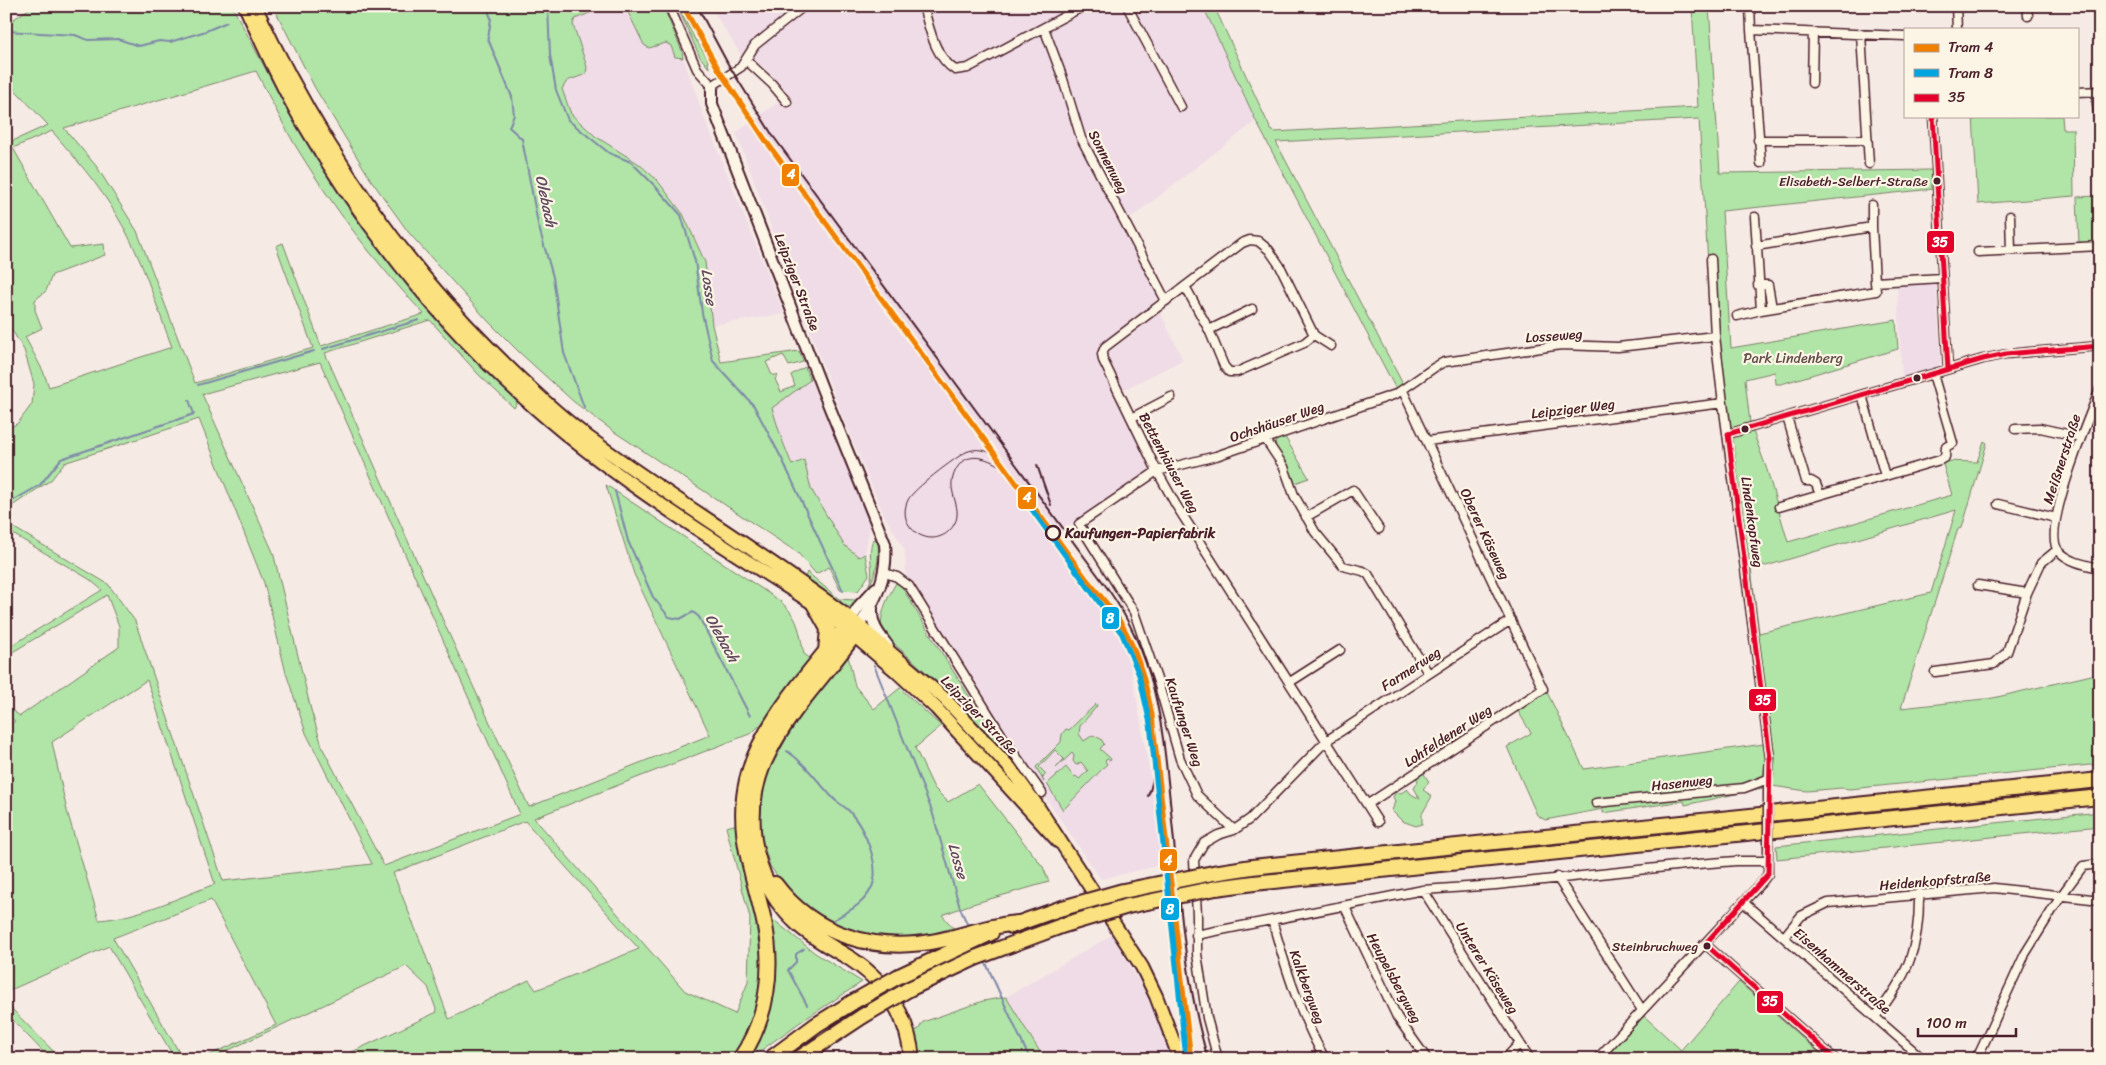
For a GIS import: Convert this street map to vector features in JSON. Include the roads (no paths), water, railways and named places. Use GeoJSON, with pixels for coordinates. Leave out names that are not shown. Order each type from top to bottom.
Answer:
{"type":"FeatureCollection","features":[{"type":"Feature","properties":{"kind":"highway"},"geometry":{"type":"LineString","coordinates":[[814,604],[828,629],[826,651]]}},
{"type":"Feature","properties":{"kind":"highway"},"geometry":{"type":"LineString","coordinates":[[852,627],[826,651],[777,716],[759,746],[752,763],[743,806],[743,832],[768,884],[789,915],[817,939],[866,970],[888,992],[906,1028],[912,1059]]}},
{"type":"Feature","properties":{"kind":"highway"},"geometry":{"type":"LineString","coordinates":[[740,1059],[758,1023],[768,988],[770,966],[764,920],[750,874],[752,806],[758,780],[766,758],[786,722],[852,627]]}},
{"type":"Feature","properties":{"kind":"highway"},"geometry":{"type":"LineString","coordinates":[[770,1059],[816,1025],[898,976],[941,947],[998,927],[1018,923],[1123,891],[1212,873],[1391,852],[2100,780]]}},
{"type":"Feature","properties":{"kind":"highway"},"geometry":{"type":"LineString","coordinates":[[798,1059],[863,1016],[910,989],[1001,948],[1064,924],[1128,906],[1216,888],[1254,882],[2100,796]]}},
{"type":"Feature","properties":{"kind":"highway"},"geometry":{"type":"LineString","coordinates":[[750,847],[784,895],[806,914],[835,931],[857,940],[882,945],[941,947]]}},
{"type":"Feature","properties":{"kind":"highway"},"geometry":{"type":"LineString","coordinates":[[750,847],[762,887],[785,918],[804,935],[864,974],[884,995],[902,1030],[907,1059]]}},
{"type":"Feature","properties":{"kind":"highway"},"geometry":{"type":"LineString","coordinates":[[805,1059],[828,1038]]}},
{"type":"Feature","properties":{"kind":"main road"},"geometry":{"type":"LineString","coordinates":[[245,6],[298,115],[342,184],[434,307],[521,396],[610,468],[742,558],[852,627]]}},
{"type":"Feature","properties":{"kind":"main road"},"geometry":{"type":"LineString","coordinates":[[255,6],[308,109],[352,181],[411,262],[478,337],[528,387],[584,434],[852,627]]}},
{"type":"Feature","properties":{"kind":"main road","name":"Leipziger Straße"},"geometry":{"type":"LineString","coordinates":[[852,627],[893,653],[944,698],[1010,768],[1036,804],[1142,967],[1156,996],[1180,1059]]}},
{"type":"Feature","properties":{"kind":"main road","name":"Leipziger Straße"},"geometry":{"type":"LineString","coordinates":[[852,627],[936,708],[1059,842]]}},
{"type":"Feature","properties":{"kind":"street"},"geometry":{"type":"LineString","coordinates":[[669,6],[697,69],[712,86],[741,66],[755,45],[804,6]]}},
{"type":"Feature","properties":{"kind":"street"},"geometry":{"type":"LineString","coordinates":[[922,6],[937,50],[946,64],[955,70],[968,68],[1084,6]]}},
{"type":"Feature","properties":{"kind":"street"},"geometry":{"type":"LineString","coordinates":[[1126,6],[1181,107]]}},
{"type":"Feature","properties":{"kind":"street"},"geometry":{"type":"LineString","coordinates":[[1750,6],[1761,163]]}},
{"type":"Feature","properties":{"kind":"street"},"geometry":{"type":"LineString","coordinates":[[1956,6],[1957,28]]}},
{"type":"Feature","properties":{"kind":"street"},"geometry":{"type":"LineString","coordinates":[[2027,6],[2028,16]]}},
{"type":"Feature","properties":{"kind":"street","name":"Sonnenweg"},"geometry":{"type":"LineString","coordinates":[[1044,28],[1062,76],[1081,138],[1166,301]]}},
{"type":"Feature","properties":{"kind":"street"},"geometry":{"type":"LineString","coordinates":[[1751,30],[1904,36]]}},
{"type":"Feature","properties":{"kind":"street"},"geometry":{"type":"LineString","coordinates":[[1812,83],[1813,33]]}},
{"type":"Feature","properties":{"kind":"street"},"geometry":{"type":"LineString","coordinates":[[1860,34],[1869,164]]}},
{"type":"Feature","properties":{"kind":"street"},"geometry":{"type":"LineString","coordinates":[[746,60],[772,84],[786,102]]}},
{"type":"Feature","properties":{"kind":"street","name":"Leipziger Straße"},"geometry":{"type":"LineString","coordinates":[[712,86],[712,104],[823,391],[885,544],[885,573],[872,606],[852,627]]}},
{"type":"Feature","properties":{"kind":"street"},"geometry":{"type":"LineString","coordinates":[[2078,92],[2098,91],[2100,139]]}},
{"type":"Feature","properties":{"kind":"street"},"geometry":{"type":"LineString","coordinates":[[1933,118],[1948,370]]}},
{"type":"Feature","properties":{"kind":"street"},"geometry":{"type":"LineString","coordinates":[[1758,140],[1867,140]]}},
{"type":"Feature","properties":{"kind":"street"},"geometry":{"type":"LineString","coordinates":[[1737,316],[1772,308],[1876,291],[1872,205]]}},
{"type":"Feature","properties":{"kind":"street"},"geometry":{"type":"LineString","coordinates":[[2010,216],[2011,250]]}},
{"type":"Feature","properties":{"kind":"street"},"geometry":{"type":"LineString","coordinates":[[1755,217],[1761,310]]}},
{"type":"Feature","properties":{"kind":"street"},"geometry":{"type":"LineString","coordinates":[[1756,246],[1872,227]]}},
{"type":"Feature","properties":{"kind":"street"},"geometry":{"type":"LineString","coordinates":[[1166,301],[1186,288],[1242,243],[1250,240],[1258,242],[1270,250],[1280,266],[1314,335],[1331,346]]}},
{"type":"Feature","properties":{"kind":"street"},"geometry":{"type":"LineString","coordinates":[[1978,252],[2100,246]]}},
{"type":"Feature","properties":{"kind":"street","name":"Lindenkopfweg"},"geometry":{"type":"LineString","coordinates":[[1711,259],[1723,403],[1770,758],[1768,783]]}},
{"type":"Feature","properties":{"kind":"street"},"geometry":{"type":"LineString","coordinates":[[1875,282],[1942,278]]}},
{"type":"Feature","properties":{"kind":"street"},"geometry":{"type":"LineString","coordinates":[[1758,285],[1768,285],[1772,308]]}},
{"type":"Feature","properties":{"kind":"street"},"geometry":{"type":"LineString","coordinates":[[1186,288],[1209,330],[1224,366],[1229,372],[1237,372],[1304,344],[1314,335]]}},
{"type":"Feature","properties":{"kind":"street","name":"Bettenhäuser Weg"},"geometry":{"type":"LineString","coordinates":[[1166,301],[1105,347],[1103,360],[1157,472],[1176,506],[1378,822]]}},
{"type":"Feature","properties":{"kind":"street"},"geometry":{"type":"LineString","coordinates":[[1209,330],[1252,308]]}},
{"type":"Feature","properties":{"kind":"street","name":"Losseweg"},"geometry":{"type":"LineString","coordinates":[[1403,391],[1409,384],[1444,362],[1466,358],[1562,345],[1618,347],[1716,336]]}},
{"type":"Feature","properties":{"kind":"street"},"geometry":{"type":"LineString","coordinates":[[1728,434],[1983,359],[2006,354],[2100,346]]}},
{"type":"Feature","properties":{"kind":"street"},"geometry":{"type":"LineString","coordinates":[[1779,507],[1943,459],[1946,447],[1952,443],[1933,374]]}},
{"type":"Feature","properties":{"kind":"street","name":"Meißnerstraße"},"geometry":{"type":"LineString","coordinates":[[2057,550],[2053,537],[2064,485],[2100,389]]}},
{"type":"Feature","properties":{"kind":"street","name":"Ochshäuser Weg"},"geometry":{"type":"LineString","coordinates":[[1079,524],[1157,472],[1266,440],[1403,391]]}},
{"type":"Feature","properties":{"kind":"street","name":"Oberer Käseweg"},"geometry":{"type":"LineString","coordinates":[[1403,391],[1543,689]]}},
{"type":"Feature","properties":{"kind":"street"},"geometry":{"type":"LineString","coordinates":[[1862,395],[1886,476]]}},
{"type":"Feature","properties":{"kind":"street"},"geometry":{"type":"LineString","coordinates":[[1131,418],[1171,397]]}},
{"type":"Feature","properties":{"kind":"street","name":"Leipziger Weg"},"geometry":{"type":"LineString","coordinates":[[1427,441],[1723,403]]}},
{"type":"Feature","properties":{"kind":"street"},"geometry":{"type":"LineString","coordinates":[[1787,417],[1806,482],[1811,481],[1816,484],[1820,495]]}},
{"type":"Feature","properties":{"kind":"street"},"geometry":{"type":"LineString","coordinates":[[2015,429],[2040,428],[2081,437]]}},
{"type":"Feature","properties":{"kind":"street"},"geometry":{"type":"LineString","coordinates":[[1266,440],[1284,467],[1294,495],[1315,532],[1343,566],[1368,574],[1428,673]]}},
{"type":"Feature","properties":{"kind":"street"},"geometry":{"type":"LineString","coordinates":[[1306,517],[1353,490],[1379,528]]}},
{"type":"Feature","properties":{"kind":"street"},"geometry":{"type":"LineString","coordinates":[[1998,504],[2056,518]]}},
{"type":"Feature","properties":{"kind":"street","name":"Kaufunger Weg"},"geometry":{"type":"LineString","coordinates":[[1079,524],[1134,612],[1158,682],[1180,759],[1197,795],[1234,830]]}},
{"type":"Feature","properties":{"kind":"street"},"geometry":{"type":"LineString","coordinates":[[1935,672],[1994,664],[2004,656],[2007,652],[2026,593],[2041,563],[2057,550],[2072,561],[2100,568]]}},
{"type":"Feature","properties":{"kind":"street","name":"Leipziger Straße"},"geometry":{"type":"LineString","coordinates":[[885,573],[897,577],[909,586],[1006,742],[1042,794]]}},
{"type":"Feature","properties":{"kind":"street","name":"Leipziger Straße"},"geometry":{"type":"LineString","coordinates":[[852,627],[860,605],[880,584]]}},
{"type":"Feature","properties":{"kind":"street"},"geometry":{"type":"LineString","coordinates":[[1978,585],[2026,593]]}},
{"type":"Feature","properties":{"kind":"street"},"geometry":{"type":"LineString","coordinates":[[872,606],[871,617],[873,626],[893,653]]}},
{"type":"Feature","properties":{"kind":"street","name":"Farmerweg"},"geometry":{"type":"LineString","coordinates":[[1326,741],[1511,620]]}},
{"type":"Feature","properties":{"kind":"street"},"geometry":{"type":"LineString","coordinates":[[1290,682],[1340,650]]}},
{"type":"Feature","properties":{"kind":"street","name":"Lohfeldener Weg"},"geometry":{"type":"LineString","coordinates":[[1368,804],[1543,689]]}},
{"type":"Feature","properties":{"kind":"street"},"geometry":{"type":"LineString","coordinates":[[1218,1059],[1207,1018],[1197,954],[1194,860],[1204,843],[1218,834],[1234,830],[1250,819],[1326,741]]}},
{"type":"Feature","properties":{"kind":"street"},"geometry":{"type":"LineString","coordinates":[[1597,1059],[1768,874],[1768,783]]}},
{"type":"Feature","properties":{"kind":"street","name":"Hasenweg"},"geometry":{"type":"LineString","coordinates":[[1596,803],[1744,788],[1768,783]]}},
{"type":"Feature","properties":{"kind":"street"},"geometry":{"type":"LineString","coordinates":[[1196,935],[1423,890],[1496,885],[1557,877],[1736,861],[1768,861]]}},
{"type":"Feature","properties":{"kind":"street"},"geometry":{"type":"LineString","coordinates":[[1974,1059],[1980,1052],[2025,954],[2061,896],[2083,866],[2100,864]]}},
{"type":"Feature","properties":{"kind":"street"},"geometry":{"type":"LineString","coordinates":[[1557,877],[1642,1010]]}},
{"type":"Feature","properties":{"kind":"street","name":"Heidenkopfstraße"},"geometry":{"type":"LineString","coordinates":[[1784,937],[1801,916],[1828,903],[1994,888],[2100,900]]}},
{"type":"Feature","properties":{"kind":"street","name":"Unterer Käseweg"},"geometry":{"type":"LineString","coordinates":[[1423,890],[1530,1059]]}},
{"type":"Feature","properties":{"kind":"street"},"geometry":{"type":"LineString","coordinates":[[1875,1016],[1895,991],[1910,963],[1918,924],[1919,894]]}},
{"type":"Feature","properties":{"kind":"street","name":"Eisenhammerstraße"},"geometry":{"type":"LineString","coordinates":[[1743,902],[1923,1059]]}},
{"type":"Feature","properties":{"kind":"street","name":"Heupelsbergweg"},"geometry":{"type":"LineString","coordinates":[[1344,907],[1397,1017],[1427,1059]]}},
{"type":"Feature","properties":{"kind":"street","name":"Kalkbergweg"},"geometry":{"type":"LineString","coordinates":[[1272,920],[1288,976],[1311,1033],[1325,1059]]}},
{"type":"Feature","properties":{"kind":"street"},"geometry":{"type":"LineString","coordinates":[[1705,944],[1835,1059]]}},
{"type":"Feature","properties":{"kind":"street"},"geometry":{"type":"LineString","coordinates":[[1505,1059],[1520,1043]]}},
{"type":"Feature","properties":{"kind":"waterway","name":"Olebach"},"geometry":{"type":"LineString","coordinates":[[486,6],[491,18],[488,39],[512,97],[514,115],[509,127],[522,139],[538,224],[553,277],[564,353],[584,407]]}},
{"type":"Feature","properties":{"kind":"waterway","name":"Losse"},"geometry":{"type":"LineString","coordinates":[[548,6],[550,55],[556,90],[568,120],[609,153],[631,162],[681,215],[695,261],[702,313],[713,361],[754,406],[783,461],[843,591]]}},
{"type":"Feature","properties":{"kind":"waterway"},"geometry":{"type":"LineString","coordinates":[[6,31],[75,35],[88,40],[118,39],[139,46],[159,41],[170,42],[206,31],[227,22]]}},
{"type":"Feature","properties":{"kind":"waterway"},"geometry":{"type":"LineString","coordinates":[[323,349],[419,320]]}},
{"type":"Feature","properties":{"kind":"waterway"},"geometry":{"type":"LineString","coordinates":[[198,385],[314,351]]}},
{"type":"Feature","properties":{"kind":"waterway"},"geometry":{"type":"LineString","coordinates":[[14,500],[40,485],[61,459],[194,414],[189,400]]}},
{"type":"Feature","properties":{"kind":"waterway","name":"Olebach"},"geometry":{"type":"LineString","coordinates":[[615,491],[628,541],[653,597],[669,617],[680,619],[693,612],[699,617],[750,716]]}},
{"type":"Feature","properties":{"kind":"waterway","name":"Losse"},"geometry":{"type":"LineString","coordinates":[[874,665],[932,811],[960,908],[969,928]]}},
{"type":"Feature","properties":{"kind":"waterway","name":"Olebach"},"geometry":{"type":"LineString","coordinates":[[787,751],[856,819],[866,838],[873,860],[874,880],[868,895],[859,904],[833,920]]}},
{"type":"Feature","properties":{"kind":"waterway","name":"Olebach"},"geometry":{"type":"LineString","coordinates":[[804,949],[796,954],[796,962],[788,970],[807,1005]]}},
{"type":"Feature","properties":{"kind":"waterway","name":"Losse"},"geometry":{"type":"LineString","coordinates":[[985,961],[1031,1059]]}},
{"type":"Feature","properties":{"kind":"tram line","name":"4"},"geometry":{"type":"LineString","coordinates":[[683,6],[719,70],[766,141],[1085,577],[1115,614],[1131,642],[1144,678],[1152,715],[1191,1059]]}},
{"type":"Feature","properties":{"kind":"tram line"},"geometry":{"type":"LineString","coordinates":[[1016,481],[1001,467],[983,458],[974,457],[965,460],[958,466],[953,477],[952,484],[957,517],[949,531],[937,537],[925,537],[913,530],[906,519],[906,506],[911,495],[953,460],[968,451],[987,451],[998,457],[1019,480]]}},
{"type":"Feature","properties":{"kind":"tram line","name":"8"},"geometry":{"type":"LineString","coordinates":[[1022,496],[1122,634],[1139,675],[1150,724],[1186,1059]]}},
{"type":"Feature","properties":{"kind":"railway"},"geometry":{"type":"LineString","coordinates":[[697,6],[728,64],[773,136],[1108,589],[1124,614],[1137,640],[1147,665],[1160,717],[1187,963],[1208,1059]]}},
{"type":"Feature","properties":{"kind":"railway"},"geometry":{"type":"LineString","coordinates":[[1037,465],[1051,505]]}},
{"type":"Feature","properties":{"kind":"railway"},"geometry":{"type":"LineString","coordinates":[[1132,654],[1142,686],[1153,746],[1154,765],[1148,796]]}},
{"type":"Feature","properties":{"kind":"railway"},"geometry":{"type":"LineString","coordinates":[[1156,780],[1161,826]]}},
{"type":"Feature","properties":{"kind":"place","name":"Elisabeth-Selbert-Straße"},"geometry":{"type":"Point","coordinates":[1937,181]}},
{"type":"Feature","properties":{"kind":"place","name":"Kaufungen-Papierfabrik"},"geometry":{"type":"Point","coordinates":[1053,533]}},
{"type":"Feature","properties":{"kind":"place","name":"Steinbruchweg"},"geometry":{"type":"Point","coordinates":[1707,946]}},
{"type":"Feature","properties":{"kind":"park label","name":"Park Lindenberg"},"geometry":{"type":"Point","coordinates":[1793,358]}}]}
